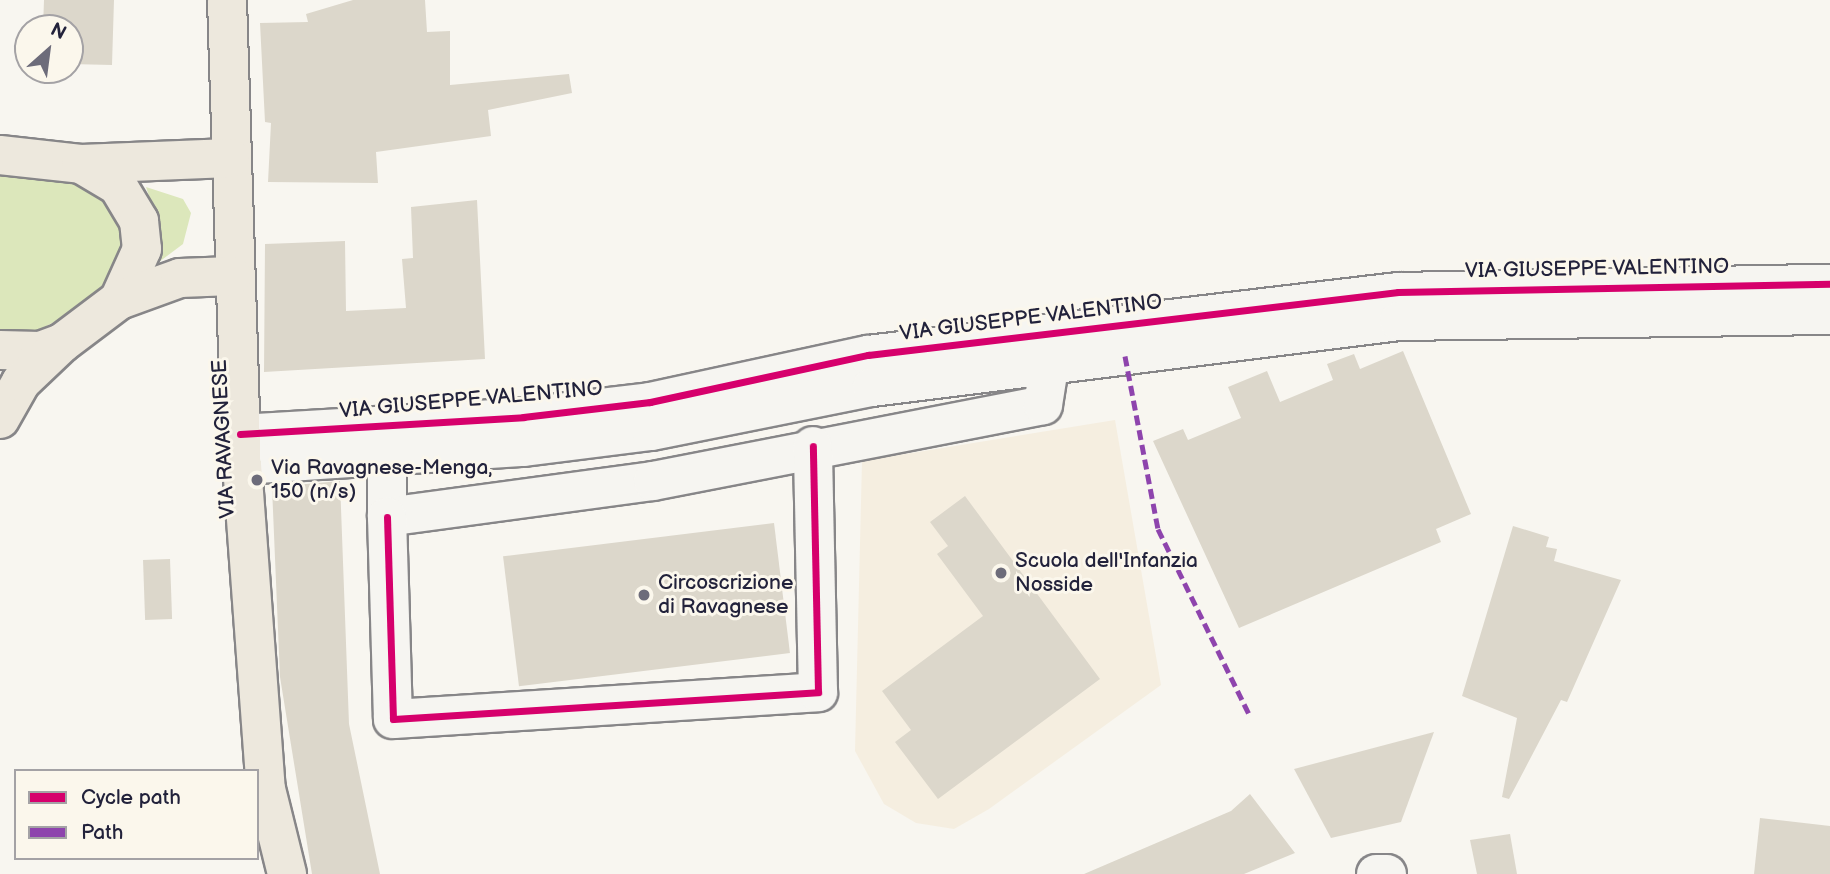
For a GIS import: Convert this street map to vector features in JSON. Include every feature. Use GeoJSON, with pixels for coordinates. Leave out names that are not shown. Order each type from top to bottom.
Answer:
{"type":"FeatureCollection","features":[{"type":"Feature","properties":{"kind":"main road","name":"VIA RAVAGNESE"},"geometry":{"type":"LineString","coordinates":[[227,0],[232,276],[241,449],[266,789],[287,874]]}},
{"type":"Feature","properties":{"kind":"main road"},"geometry":{"type":"LineString","coordinates":[[0,155],[81,164],[230,158]]}},
{"type":"Feature","properties":{"kind":"main road"},"geometry":{"type":"LineString","coordinates":[[81,164],[118,186],[139,221],[140,258],[119,300]]}},
{"type":"Feature","properties":{"kind":"main road"},"geometry":{"type":"LineString","coordinates":[[0,419],[22,382],[62,343],[119,300],[180,278],[232,276]]}},
{"type":"Feature","properties":{"kind":"main road"},"geometry":{"type":"LineString","coordinates":[[0,350],[40,351],[62,343]]}},
{"type":"Feature","properties":{"kind":"street","name":"VIA GIUSEPPE VALENTINO"},"geometry":{"type":"LineString","coordinates":[[387,441],[650,402],[869,355],[1457,303],[1830,284]]}},
{"type":"Feature","properties":{"kind":"street","name":"VIA GIUSEPPE VALENTINO"},"geometry":{"type":"LineString","coordinates":[[241,449],[651,431],[872,387],[1049,366],[1457,303],[1830,315]]}},
{"type":"Feature","properties":{"kind":"street"},"geometry":{"type":"LineString","coordinates":[[387,517],[653,481],[813,446],[1044,405],[1049,366]]}},
{"type":"Feature","properties":{"kind":"street"},"geometry":{"type":"LineString","coordinates":[[387,441],[393,719],[818,692],[813,446]]}},
{"type":"Feature","properties":{"kind":"shaded area","name":"Scuola dell'Infanzia Nosside"},"geometry":{"type":"Polygon","coordinates":[[[1115,420],[1161,685],[989,809],[954,829],[916,823],[884,804],[855,751],[862,461],[1115,420]]]}},
{"type":"Feature","properties":{"kind":"green space"},"geometry":{"type":"Polygon","coordinates":[[[39,173],[103,190],[118,211],[124,252],[105,286],[66,316],[27,336],[0,334],[0,175],[39,173]]]}},
{"type":"Feature","properties":{"kind":"green space"},"geometry":{"type":"Polygon","coordinates":[[[146,187],[183,199],[191,213],[183,244],[159,262],[162,235],[146,187]]]}},
{"type":"Feature","properties":{"kind":"building"},"geometry":{"type":"Polygon","coordinates":[[[44,0],[114,0],[112,65],[84,64],[84,14],[44,14],[44,0]]]}},
{"type":"Feature","properties":{"kind":"building"},"geometry":{"type":"Polygon","coordinates":[[[353,0],[425,0],[427,32],[450,31],[450,85],[569,74],[572,93],[488,110],[491,136],[376,152],[378,183],[268,182],[271,123],[265,122],[260,23],[308,22],[306,14],[353,0]]]}},
{"type":"Feature","properties":{"kind":"building"},"geometry":{"type":"Polygon","coordinates":[[[477,200],[485,359],[264,372],[265,244],[345,241],[346,311],[406,308],[402,259],[413,258],[411,207],[477,200]]]}},
{"type":"Feature","properties":{"kind":"building"},"geometry":{"type":"Polygon","coordinates":[[[1403,351],[1471,514],[1436,529],[1441,542],[1239,628],[1153,441],[1183,429],[1188,440],[1241,418],[1228,387],[1267,371],[1280,402],[1333,380],[1327,364],[1354,354],[1360,369],[1403,351]]]}},
{"type":"Feature","properties":{"kind":"building"},"geometry":{"type":"Polygon","coordinates":[[[340,481],[349,724],[380,874],[312,874],[280,677],[272,487],[340,481]]]}},
{"type":"Feature","properties":{"kind":"building"},"geometry":{"type":"Polygon","coordinates":[[[965,496],[1100,679],[938,799],[895,742],[911,730],[882,691],[983,616],[937,554],[948,546],[930,522],[965,496]]]}},
{"type":"Feature","properties":{"kind":"building","name":"Circoscrizione di Ravagnese"},"geometry":{"type":"Polygon","coordinates":[[[774,523],[790,653],[519,686],[503,556],[774,523]]]}},
{"type":"Feature","properties":{"kind":"building"},"geometry":{"type":"Polygon","coordinates":[[[1513,526],[1549,537],[1546,547],[1557,549],[1554,561],[1621,580],[1567,702],[1561,700],[1509,799],[1502,797],[1517,718],[1462,696],[1513,526]]]}},
{"type":"Feature","properties":{"kind":"building"},"geometry":{"type":"Polygon","coordinates":[[[170,559],[172,619],[145,620],[143,560],[170,559]]]}},
{"type":"Feature","properties":{"kind":"building"},"geometry":{"type":"Polygon","coordinates":[[[1434,732],[1401,822],[1331,838],[1294,769],[1434,732]]]}},
{"type":"Feature","properties":{"kind":"building"},"geometry":{"type":"Polygon","coordinates":[[[1250,794],[1295,853],[1244,874],[1084,874],[1231,811],[1250,794]]]}},
{"type":"Feature","properties":{"kind":"building"},"geometry":{"type":"Polygon","coordinates":[[[1760,818],[1830,826],[1830,874],[1754,874],[1760,818]]]}},
{"type":"Feature","properties":{"kind":"building"},"geometry":{"type":"Polygon","coordinates":[[[1510,834],[1517,874],[1477,874],[1470,840],[1510,834]]]}},
{"type":"Feature","properties":{"kind":"marked path"},"geometry":{"type":"LineString","coordinates":[[1125,356],[1158,529],[1249,714]]}},
{"type":"Feature","properties":{"kind":"cycle path"},"geometry":{"type":"LineString","coordinates":[[240,434],[523,417],[650,402],[868,355],[1398,292],[1830,284]]}},
{"type":"Feature","properties":{"kind":"cycle path"},"geometry":{"type":"LineString","coordinates":[[387,517],[393,719],[818,692],[813,446]]}},
{"type":"Feature","properties":{"kind":"place","name":"Via Ravagnese-Menga, 150 (n/s)"},"geometry":{"type":"Point","coordinates":[257,480]}},
{"type":"Feature","properties":{"kind":"place","name":"Scuola dell'Infanzia Nosside"},"geometry":{"type":"Point","coordinates":[1001,573]}},
{"type":"Feature","properties":{"kind":"place","name":"Circoscrizione di Ravagnese"},"geometry":{"type":"Point","coordinates":[644,595]}}]}
